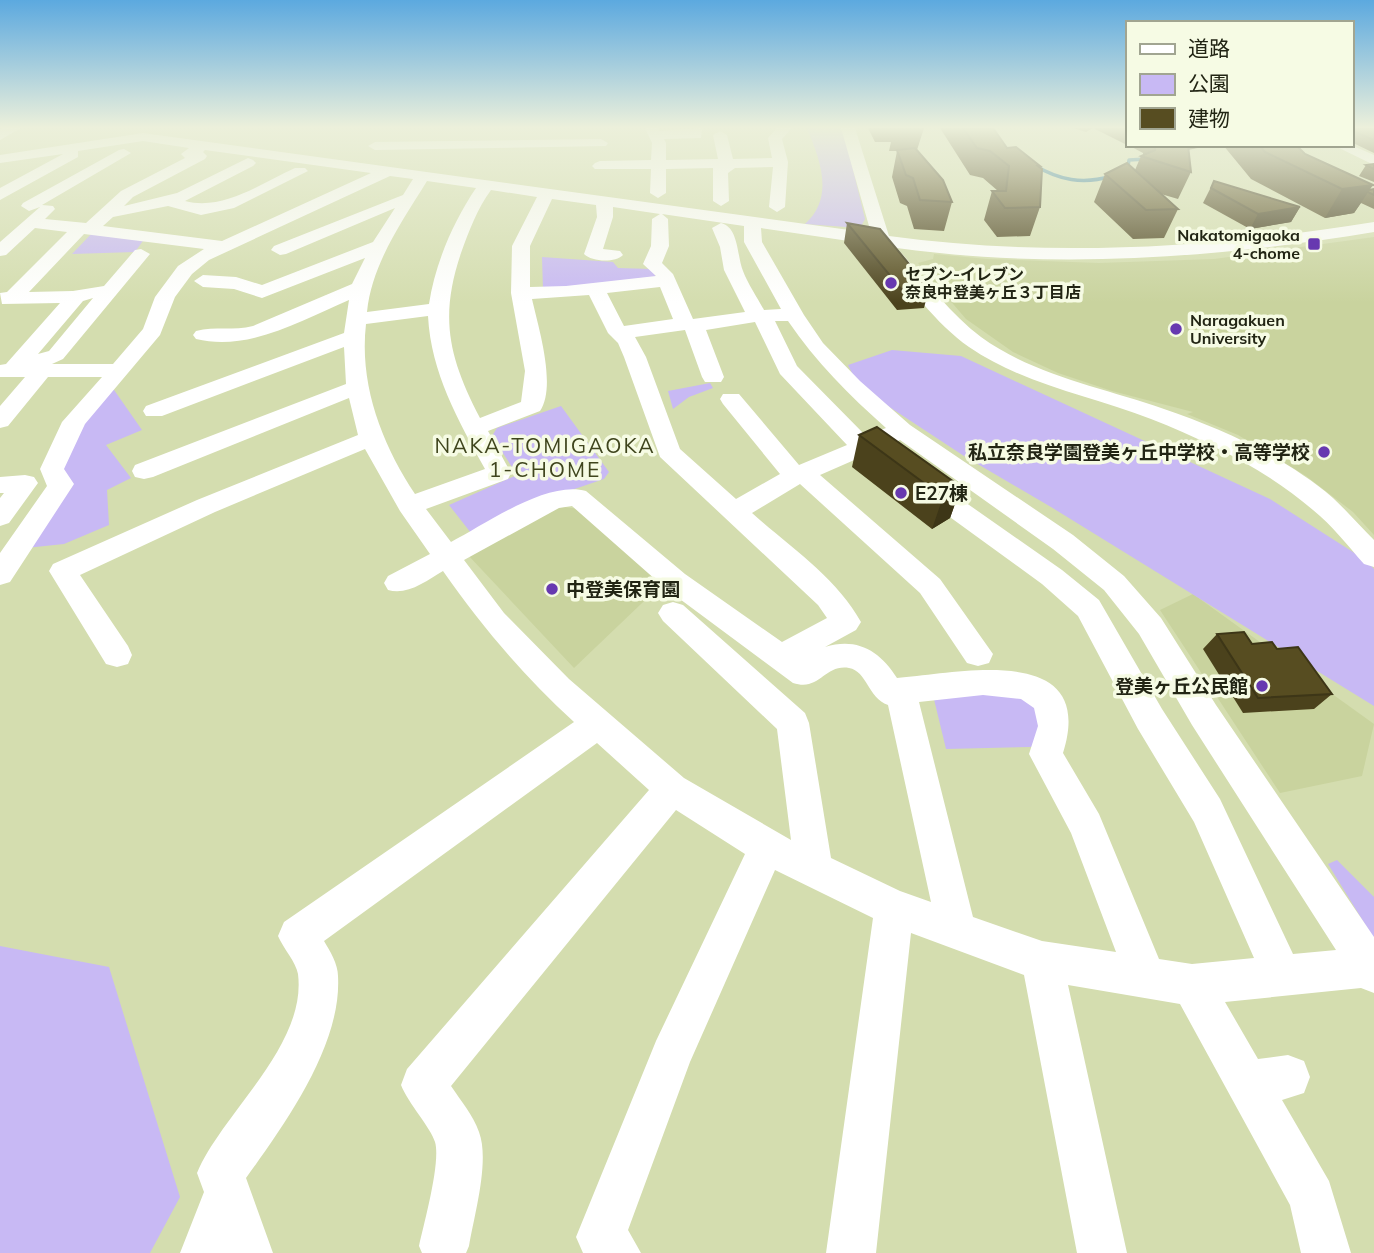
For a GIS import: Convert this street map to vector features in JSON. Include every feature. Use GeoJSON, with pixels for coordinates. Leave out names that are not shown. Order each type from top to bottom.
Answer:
{"type":"FeatureCollection","features":[{"type":"Feature","properties":{"kind":"street"},"geometry":{"type":"LineString","coordinates":[[0,251],[30,214],[71,186]]}},
{"type":"Feature","properties":{"kind":"street"},"geometry":{"type":"LineString","coordinates":[[5,300],[76,233],[77,229],[91,228],[127,194],[140,186]]}},
{"type":"Feature","properties":{"kind":"street"},"geometry":{"type":"LineString","coordinates":[[181,212],[216,186]]}},
{"type":"Feature","properties":{"kind":"street"},"geometry":{"type":"LineString","coordinates":[[227,215],[273,186]]}},
{"type":"Feature","properties":{"kind":"street"},"geometry":{"type":"LineString","coordinates":[[220,242],[226,226],[248,225],[337,186]]}},
{"type":"Feature","properties":{"kind":"street"},"geometry":{"type":"LineString","coordinates":[[0,575],[61,484],[55,480],[52,468],[74,422],[153,331],[165,297],[185,270],[220,242],[353,186]]}},
{"type":"Feature","properties":{"kind":"street"},"geometry":{"type":"LineString","coordinates":[[280,250],[400,200],[415,188],[451,186]]}},
{"type":"Feature","properties":{"kind":"street"},"geometry":{"type":"LineString","coordinates":[[409,505],[499,473],[460,404],[447,365],[438,309],[440,288],[455,246],[474,201],[485,186]]}},
{"type":"Feature","properties":{"kind":"street"},"geometry":{"type":"LineString","coordinates":[[497,186],[547,193],[607,209],[752,222],[969,250],[1109,254],[1238,248],[1374,227]]}},
{"type":"Feature","properties":{"kind":"street"},"geometry":{"type":"LineString","coordinates":[[603,186],[607,209],[593,254],[614,255]]}},
{"type":"Feature","properties":{"kind":"street"},"geometry":{"type":"LineString","coordinates":[[658,186],[658,193]]}},
{"type":"Feature","properties":{"kind":"street"},"geometry":{"type":"LineString","coordinates":[[721,186],[721,201]]}},
{"type":"Feature","properties":{"kind":"street"},"geometry":{"type":"LineString","coordinates":[[777,207],[779,186]]}},
{"type":"Feature","properties":{"kind":"street"},"geometry":{"type":"LineString","coordinates":[[865,186],[881,240],[948,318],[974,341],[1012,364],[1041,377],[1158,414],[1252,454],[1323,504],[1374,557]]}},
{"type":"Feature","properties":{"kind":"street"},"geometry":{"type":"LineString","coordinates":[[415,188],[379,246],[357,315],[357,387],[371,438],[389,474],[409,505],[494,621],[558,688],[672,789],[766,847],[894,908],[1042,961],[1192,985],[1371,970],[1150,626],[1114,583],[1063,542],[902,430],[852,386],[816,347],[794,315],[753,242],[752,222]]}},
{"type":"Feature","properties":{"kind":"street"},"geometry":{"type":"LineString","coordinates":[[475,428],[532,406],[536,371],[521,293],[521,246],[547,193]]}},
{"type":"Feature","properties":{"kind":"street"},"geometry":{"type":"LineString","coordinates":[[0,207],[91,228],[220,242]]}},
{"type":"Feature","properties":{"kind":"street"},"geometry":{"type":"LineString","coordinates":[[110,212],[151,208],[270,216]]}},
{"type":"Feature","properties":{"kind":"street"},"geometry":{"type":"LineString","coordinates":[[660,219],[660,246],[652,264],[666,281],[690,325],[713,377]]}},
{"type":"Feature","properties":{"kind":"street"},"geometry":{"type":"LineString","coordinates":[[721,228],[729,247],[733,270],[788,369],[866,444],[1052,577],[1089,608],[1150,719],[1207,811],[1282,976]]}},
{"type":"Feature","properties":{"kind":"street"},"geometry":{"type":"LineString","coordinates":[[202,281],[236,282],[262,292],[379,246]]}},
{"type":"Feature","properties":{"kind":"street"},"geometry":{"type":"LineString","coordinates":[[0,421],[10,397],[80,295],[117,254]]}},
{"type":"Feature","properties":{"kind":"street"},"geometry":{"type":"LineString","coordinates":[[31,366],[109,292],[141,254]]}},
{"type":"Feature","properties":{"kind":"street"},"geometry":{"type":"LineString","coordinates":[[521,293],[595,289],[666,281]]}},
{"type":"Feature","properties":{"kind":"street"},"geometry":{"type":"LineString","coordinates":[[595,289],[618,333],[627,340],[668,452],[828,597],[845,622],[780,657]]}},
{"type":"Feature","properties":{"kind":"street"},"geometry":{"type":"LineString","coordinates":[[5,300],[109,292]]}},
{"type":"Feature","properties":{"kind":"street"},"geometry":{"type":"LineString","coordinates":[[203,335],[251,332],[357,315],[438,309]]}},
{"type":"Feature","properties":{"kind":"street"},"geometry":{"type":"LineString","coordinates":[[154,411],[357,315]]}},
{"type":"Feature","properties":{"kind":"street"},"geometry":{"type":"LineString","coordinates":[[618,333],[760,316],[794,315]]}},
{"type":"Feature","properties":{"kind":"street"},"geometry":{"type":"LineString","coordinates":[[31,366],[60,371],[120,369]]}},
{"type":"Feature","properties":{"kind":"street"},"geometry":{"type":"LineString","coordinates":[[144,471],[357,387]]}},
{"type":"Feature","properties":{"kind":"street"},"geometry":{"type":"LineString","coordinates":[[731,399],[799,474],[930,586],[978,654]]}},
{"type":"Feature","properties":{"kind":"street"},"geometry":{"type":"LineString","coordinates":[[735,510],[799,474],[902,430]]}},
{"type":"Feature","properties":{"kind":"street"},"geometry":{"type":"LineString","coordinates":[[117,655],[63,571],[206,506],[371,438]]}},
{"type":"Feature","properties":{"kind":"street"},"geometry":{"type":"LineString","coordinates":[[0,485],[25,483],[0,517]]}},
{"type":"Feature","properties":{"kind":"street"},"geometry":{"type":"LineString","coordinates":[[398,583],[553,500],[577,497],[675,581],[804,674],[816,662],[831,656],[853,656],[872,667],[889,692],[996,681],[1021,684],[1044,695],[1055,718],[1046,754],[1086,826],[1146,977]]}},
{"type":"Feature","properties":{"kind":"street"},"geometry":{"type":"LineString","coordinates":[[673,613],[793,723],[814,870]]}},
{"type":"Feature","properties":{"kind":"street"},"geometry":{"type":"LineString","coordinates":[[901,692],[957,930]]}},
{"type":"Feature","properties":{"kind":"street"},"geometry":{"type":"LineString","coordinates":[[248,1253],[221,1173],[275,1099],[301,1047],[317,1001],[318,971],[298,936],[597,724]]}},
{"type":"Feature","properties":{"kind":"street"},"geometry":{"type":"LineString","coordinates":[[444,1246],[458,1168],[458,1136],[423,1085],[672,789]]}},
{"type":"Feature","properties":{"kind":"street"},"geometry":{"type":"LineString","coordinates":[[616,1253],[601,1237],[671,1056],[766,847]]}},
{"type":"Feature","properties":{"kind":"street"},"geometry":{"type":"LineString","coordinates":[[851,1253],[894,908]]}},
{"type":"Feature","properties":{"kind":"street"},"geometry":{"type":"LineString","coordinates":[[1042,961],[1102,1253]]}},
{"type":"Feature","properties":{"kind":"street"},"geometry":{"type":"LineString","coordinates":[[1192,985],[1267,1080],[1312,1198],[1326,1253]]}},
{"type":"Feature","properties":{"kind":"street"},"geometry":{"type":"LineString","coordinates":[[205,1253],[227,1193]]}},
{"type":"Feature","properties":{"kind":"shaded area","name":"Naragakuen University"},"geometry":{"type":"Polygon","coordinates":[[[1374,237],[1374,535],[1353,512],[1306,476],[1238,435],[1187,414],[1193,412],[1112,391],[1058,373],[1013,352],[966,319],[918,263],[933,259],[934,254],[987,259],[1099,263],[1214,259],[1374,237]]]}},
{"type":"Feature","properties":{"kind":"shaded area"},"geometry":{"type":"Polygon","coordinates":[[[556,506],[588,510],[663,583],[574,668],[467,554],[556,506]]]}},
{"type":"Feature","properties":{"kind":"shaded area"},"geometry":{"type":"Polygon","coordinates":[[[1193,594],[1374,724],[1362,776],[1280,793],[1160,610],[1193,594]]]}},
{"type":"Feature","properties":{"kind":"green space"},"geometry":{"type":"Polygon","coordinates":[[[822,186],[857,186],[865,219],[860,228],[805,224],[820,202],[822,186]]]}},
{"type":"Feature","properties":{"kind":"green space"},"geometry":{"type":"Polygon","coordinates":[[[95,230],[145,238],[135,252],[72,254],[95,230]]]}},
{"type":"Feature","properties":{"kind":"green space"},"geometry":{"type":"Polygon","coordinates":[[[542,257],[613,262],[618,268],[652,269],[656,277],[543,290],[542,257]]]}},
{"type":"Feature","properties":{"kind":"green space"},"geometry":{"type":"Polygon","coordinates":[[[892,350],[961,356],[1270,499],[1367,561],[1374,569],[1374,706],[964,456],[859,387],[848,365],[892,350]]]}},
{"type":"Feature","properties":{"kind":"green space"},"geometry":{"type":"Polygon","coordinates":[[[710,383],[713,388],[689,397],[673,409],[668,391],[710,383]]]}},
{"type":"Feature","properties":{"kind":"green space"},"geometry":{"type":"Polygon","coordinates":[[[112,387],[142,430],[106,445],[131,478],[107,490],[109,525],[64,544],[26,548],[72,487],[59,468],[80,422],[112,387]]]}},
{"type":"Feature","properties":{"kind":"green space"},"geometry":{"type":"Polygon","coordinates":[[[561,406],[609,472],[604,479],[548,498],[471,533],[449,505],[517,475],[492,436],[497,428],[561,406]]]}},
{"type":"Feature","properties":{"kind":"green space"},"geometry":{"type":"Polygon","coordinates":[[[999,687],[1036,701],[1045,732],[1031,747],[946,749],[932,691],[999,687]]]}},
{"type":"Feature","properties":{"kind":"green space"},"geometry":{"type":"Polygon","coordinates":[[[1337,860],[1374,897],[1374,939],[1328,864],[1337,860]]]}},
{"type":"Feature","properties":{"kind":"green space"},"geometry":{"type":"Polygon","coordinates":[[[0,946],[109,967],[180,1197],[150,1253],[0,1253],[0,946]]]}},
{"type":"Feature","properties":{"kind":"building"},"geometry":{"type":"Polygon","coordinates":[[[916,186],[946,186],[952,202],[920,200],[916,186]]]}},
{"type":"Feature","properties":{"kind":"building"},"geometry":{"type":"Polygon","coordinates":[[[1007,186],[1041,186],[1040,207],[1005,208],[992,191],[1006,191],[1007,186]]]}},
{"type":"Feature","properties":{"kind":"building"},"geometry":{"type":"Polygon","coordinates":[[[1119,186],[1153,186],[1178,209],[1146,210],[1119,186]]]}},
{"type":"Feature","properties":{"kind":"building"},"geometry":{"type":"Polygon","coordinates":[[[1232,186],[1300,207],[1258,214],[1211,188],[1232,186]]]}},
{"type":"Feature","properties":{"kind":"building"},"geometry":{"type":"Polygon","coordinates":[[[1337,186],[1362,186],[1342,189],[1337,186]]]}},
{"type":"Feature","properties":{"kind":"building"},"geometry":{"type":"Polygon","coordinates":[[[847,223],[880,229],[929,288],[901,289],[847,223]]]}},
{"type":"Feature","properties":{"kind":"building"},"geometry":{"type":"Polygon","coordinates":[[[877,427],[961,487],[943,497],[859,435],[877,427]]]}},
{"type":"Feature","properties":{"kind":"building"},"geometry":{"type":"Polygon","coordinates":[[[1244,632],[1252,644],[1272,642],[1277,649],[1298,647],[1332,694],[1258,698],[1217,634],[1244,632]]]}},
{"type":"Feature","properties":{"kind":"place","name":"Nakatomigaoka 4-chome"},"geometry":{"type":"Point","coordinates":[1314,244]}},
{"type":"Feature","properties":{"kind":"place","name":"セブン-イレブン 奈良中登美ヶ丘３丁目店"},"geometry":{"type":"Point","coordinates":[891,283]}},
{"type":"Feature","properties":{"kind":"place","name":"Naragakuen University"},"geometry":{"type":"Point","coordinates":[1176,329]}},
{"type":"Feature","properties":{"kind":"place","name":"私立奈良学園登美ヶ丘中学校・高等学校"},"geometry":{"type":"Point","coordinates":[1324,452]}},
{"type":"Feature","properties":{"kind":"place","name":"E27棟"},"geometry":{"type":"Point","coordinates":[901,493]}},
{"type":"Feature","properties":{"kind":"place","name":"中登美保育園"},"geometry":{"type":"Point","coordinates":[552,589]}},
{"type":"Feature","properties":{"kind":"place","name":"登美ヶ丘公民館"},"geometry":{"type":"Point","coordinates":[1262,686]}},
{"type":"Feature","properties":{"kind":"district","name":"NAKA-TOMIGAOKA 1-CHOME"},"geometry":{"type":"Point","coordinates":[545,457]}}]}
